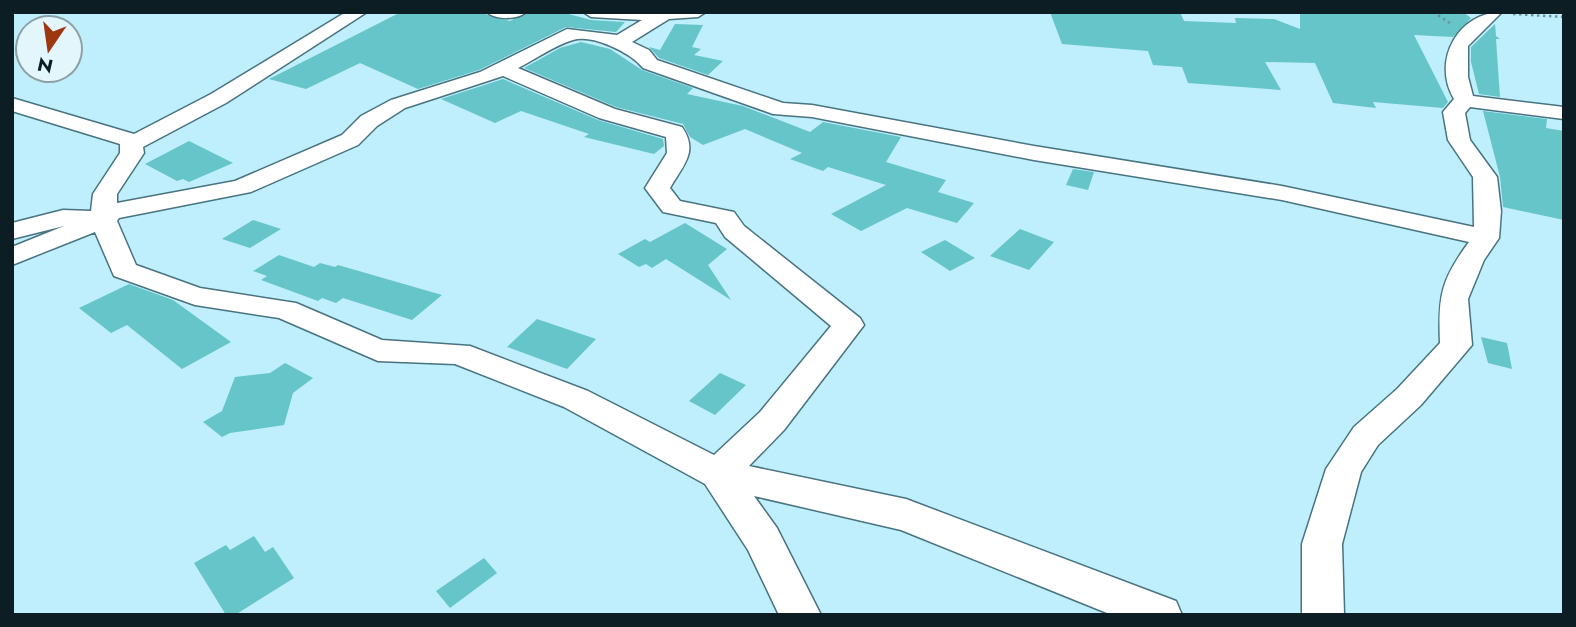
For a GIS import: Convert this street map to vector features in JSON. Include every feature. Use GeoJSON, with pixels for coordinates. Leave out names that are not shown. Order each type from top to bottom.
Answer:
{"type":"FeatureCollection","features":[{"type":"Feature","properties":{"kind":"street"},"geometry":{"type":"LineString","coordinates":[[131,144],[178,123],[257,78],[359,12]]}},
{"type":"Feature","properties":{"kind":"street"},"geometry":{"type":"LineString","coordinates":[[495,12],[518,12]]}},
{"type":"Feature","properties":{"kind":"street"},"geometry":{"type":"LineString","coordinates":[[591,12],[698,12]]}},
{"type":"Feature","properties":{"kind":"street"},"geometry":{"type":"LineString","coordinates":[[1494,12],[1460,40],[1456,54],[1458,90],[1465,100],[1490,106],[1564,113]]}},
{"type":"Feature","properties":{"kind":"street"},"geometry":{"type":"LineString","coordinates":[[664,14],[618,42],[625,48],[642,54],[650,64],[781,109],[812,111],[1034,153],[1074,157],[1282,194],[1486,238]]}},
{"type":"Feature","properties":{"kind":"street"},"geometry":{"type":"LineString","coordinates":[[12,257],[103,219],[111,212],[242,187],[350,140],[369,121],[398,104],[453,88],[502,68],[573,33],[621,41]]}},
{"type":"Feature","properties":{"kind":"street"},"geometry":{"type":"LineString","coordinates":[[502,68],[587,108],[635,125],[674,132],[681,140],[681,152],[657,188],[672,206],[725,217],[734,231],[849,325],[772,421],[718,474]]}},
{"type":"Feature","properties":{"kind":"street"},"geometry":{"type":"LineString","coordinates":[[1323,615],[1322,544],[1344,469],[1366,436],[1409,397],[1456,345],[1453,299],[1470,260],[1486,238],[1485,177],[1467,155],[1455,125],[1454,112],[1465,100]]}},
{"type":"Feature","properties":{"kind":"street"},"geometry":{"type":"LineString","coordinates":[[12,103],[48,117],[131,140],[132,153],[105,194],[103,219],[124,270],[195,296],[286,310],[378,350],[459,354],[576,399],[718,474],[906,516],[1161,615]]}},
{"type":"Feature","properties":{"kind":"street"},"geometry":{"type":"LineString","coordinates":[[12,231],[63,218],[103,219]]}},
{"type":"Feature","properties":{"kind":"street"},"geometry":{"type":"LineString","coordinates":[[718,474],[763,540],[800,615]]}},
{"type":"Feature","properties":{"kind":"path"},"geometry":{"type":"LineString","coordinates":[[1494,12],[1564,17]]}},
{"type":"Feature","properties":{"kind":"building"},"geometry":{"type":"Polygon","coordinates":[[[401,12],[478,12],[510,21],[529,12],[561,12],[591,20],[625,22],[616,32],[566,27],[479,70],[418,89],[360,63],[306,89],[269,79],[401,12]]]}},
{"type":"Feature","properties":{"kind":"building"},"geometry":{"type":"Polygon","coordinates":[[[1050,12],[1180,12],[1184,21],[1236,23],[1235,18],[1274,19],[1300,29],[1300,12],[1463,12],[1471,18],[1453,37],[1414,35],[1448,102],[1443,108],[1373,102],[1376,108],[1333,103],[1315,63],[1265,62],[1281,90],[1188,83],[1182,67],[1153,65],[1148,51],[1062,44],[1050,12]]]}},
{"type":"Feature","properties":{"kind":"building"},"geometry":{"type":"Polygon","coordinates":[[[675,24],[703,25],[692,47],[701,49],[694,55],[723,61],[708,75],[659,58],[649,47],[660,50],[675,24]]]}},
{"type":"Feature","properties":{"kind":"building"},"geometry":{"type":"Polygon","coordinates":[[[1495,24],[1496,36],[1500,39],[1496,39],[1500,97],[1479,94],[1471,62],[1471,47],[1495,24]]]}},
{"type":"Feature","properties":{"kind":"building"},"geometry":{"type":"Polygon","coordinates":[[[581,42],[610,49],[642,70],[693,88],[687,94],[743,106],[810,132],[823,122],[901,137],[886,162],[946,180],[938,192],[974,203],[957,223],[907,208],[861,231],[831,214],[886,185],[828,167],[823,171],[790,159],[802,153],[745,129],[703,145],[690,137],[683,124],[616,107],[524,68],[560,48],[581,42]]]}},
{"type":"Feature","properties":{"kind":"building"},"geometry":{"type":"Polygon","coordinates":[[[503,79],[598,120],[663,139],[664,146],[654,154],[584,137],[589,134],[521,111],[495,123],[441,99],[503,79]]]}},
{"type":"Feature","properties":{"kind":"building"},"geometry":{"type":"Polygon","coordinates":[[[1483,111],[1547,119],[1546,128],[1564,131],[1564,220],[1503,207],[1500,177],[1483,111]]]}},
{"type":"Feature","properties":{"kind":"building"},"geometry":{"type":"Polygon","coordinates":[[[189,141],[233,163],[189,182],[183,179],[177,181],[145,164],[189,141]]]}},
{"type":"Feature","properties":{"kind":"building"},"geometry":{"type":"Polygon","coordinates":[[[1073,169],[1094,172],[1088,190],[1066,185],[1073,169]]]}},
{"type":"Feature","properties":{"kind":"building"},"geometry":{"type":"Polygon","coordinates":[[[253,220],[281,229],[250,248],[222,239],[253,220]]]}},
{"type":"Feature","properties":{"kind":"building"},"geometry":{"type":"Polygon","coordinates":[[[685,223],[727,249],[708,265],[731,300],[666,259],[652,268],[646,264],[639,267],[618,254],[645,239],[650,242],[685,223]]]}},
{"type":"Feature","properties":{"kind":"building"},"geometry":{"type":"Polygon","coordinates":[[[1020,229],[1054,242],[1029,270],[990,256],[1020,229]]]}},
{"type":"Feature","properties":{"kind":"building"},"geometry":{"type":"Polygon","coordinates":[[[945,240],[975,258],[950,271],[921,252],[945,240]]]}},
{"type":"Feature","properties":{"kind":"building"},"geometry":{"type":"Polygon","coordinates":[[[279,255],[314,267],[320,263],[335,267],[338,265],[442,295],[412,320],[343,298],[336,303],[322,298],[318,301],[261,280],[267,276],[253,271],[279,255]]]}},
{"type":"Feature","properties":{"kind":"building"},"geometry":{"type":"Polygon","coordinates":[[[129,284],[173,300],[231,342],[182,369],[127,325],[111,333],[79,308],[129,284]]]}},
{"type":"Feature","properties":{"kind":"building"},"geometry":{"type":"Polygon","coordinates":[[[537,319],[596,339],[567,369],[507,347],[537,319]]]}},
{"type":"Feature","properties":{"kind":"building"},"geometry":{"type":"Polygon","coordinates":[[[1481,337],[1507,343],[1512,369],[1488,363],[1481,337]]]}},
{"type":"Feature","properties":{"kind":"building"},"geometry":{"type":"Polygon","coordinates":[[[285,363],[313,378],[293,393],[284,425],[230,433],[222,437],[203,422],[222,411],[235,377],[270,373],[285,363]]]}},
{"type":"Feature","properties":{"kind":"building"},"geometry":{"type":"Polygon","coordinates":[[[720,373],[746,385],[715,415],[689,401],[720,373]]]}},
{"type":"Feature","properties":{"kind":"building"},"geometry":{"type":"Polygon","coordinates":[[[254,536],[265,552],[273,547],[294,578],[235,615],[226,615],[194,563],[226,545],[230,550],[254,536]]]}},
{"type":"Feature","properties":{"kind":"building"},"geometry":{"type":"Polygon","coordinates":[[[484,558],[497,573],[450,608],[436,591],[484,558]]]}}]}
